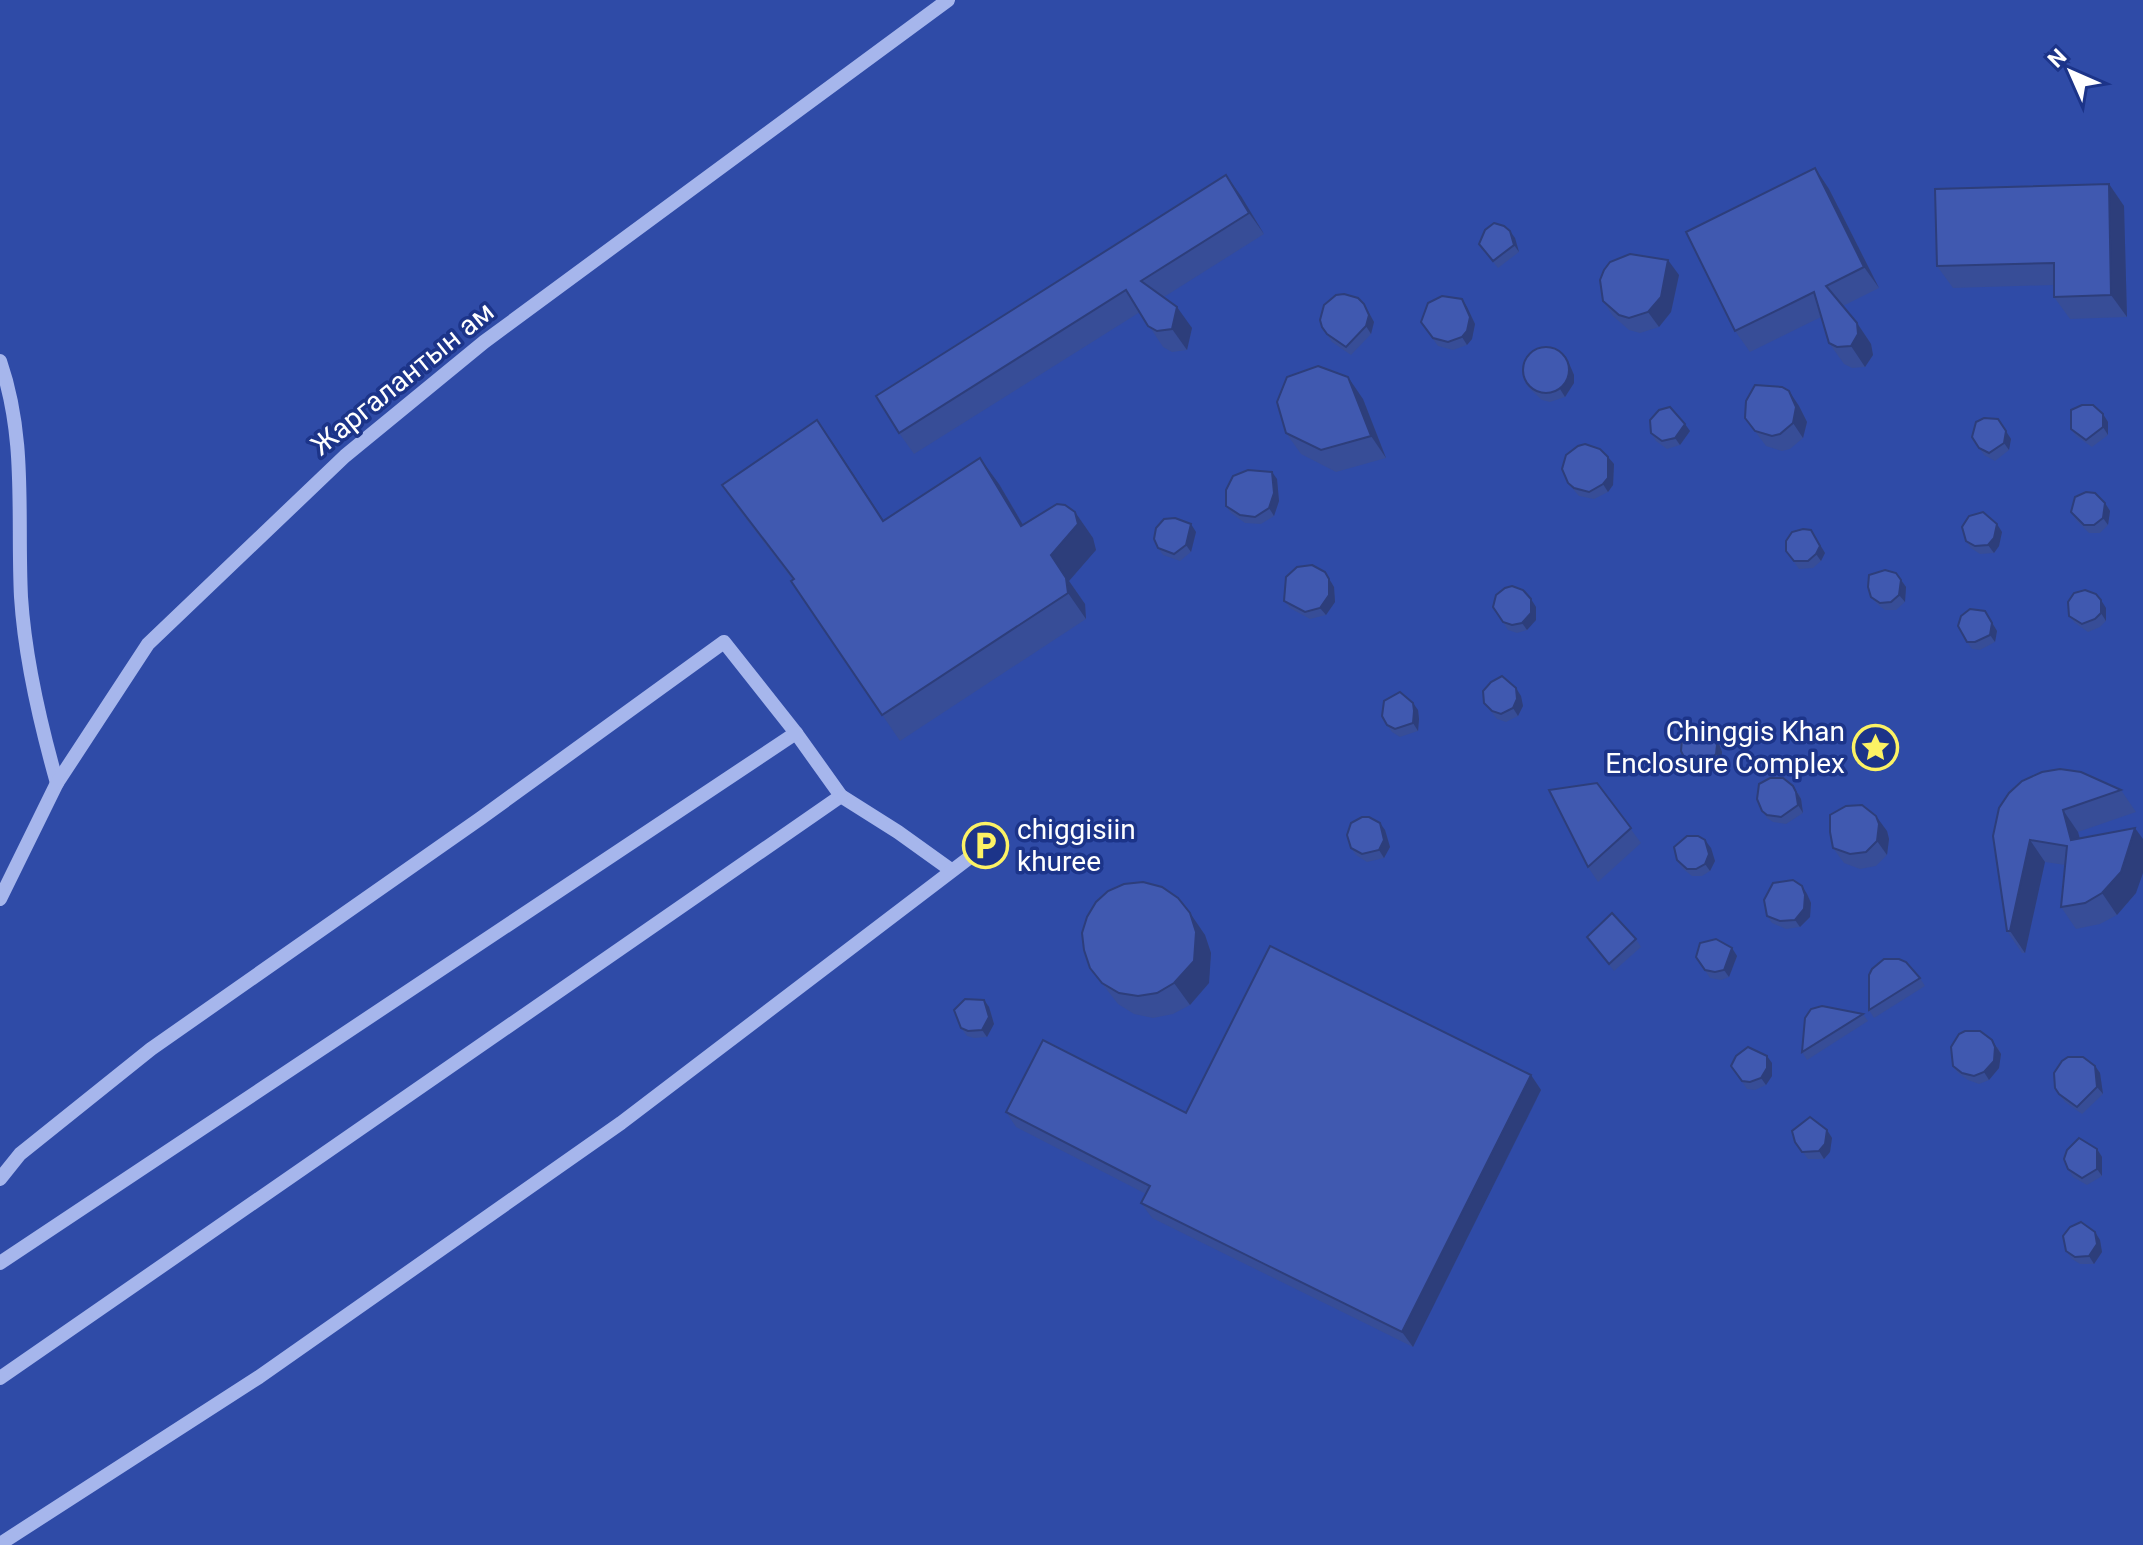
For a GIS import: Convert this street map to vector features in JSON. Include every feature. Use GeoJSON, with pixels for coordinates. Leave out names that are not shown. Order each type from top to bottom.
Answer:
{"type":"FeatureCollection","features":[{"type":"Feature","properties":{"kind":"street","name":"Жаргалантын ам"},"geometry":{"type":"LineString","coordinates":[[0,899],[57,783],[148,644],[345,456],[484,342],[948,0]]}},
{"type":"Feature","properties":{"kind":"street"},"geometry":{"type":"LineString","coordinates":[[0,361],[9,385],[21,477],[21,598],[38,716],[57,783]]}},
{"type":"Feature","properties":{"kind":"street"},"geometry":{"type":"LineString","coordinates":[[0,1179],[20,1154],[151,1049],[481,818],[724,642],[841,796],[951,870]]}},
{"type":"Feature","properties":{"kind":"street"},"geometry":{"type":"LineString","coordinates":[[0,1263],[796,733]]}},
{"type":"Feature","properties":{"kind":"street"},"geometry":{"type":"LineString","coordinates":[[0,1378],[841,796]]}},
{"type":"Feature","properties":{"kind":"street"},"geometry":{"type":"LineString","coordinates":[[0,1544],[259,1377],[621,1123],[986,845]]}},
{"type":"Feature","properties":{"kind":"shaded area"},"geometry":{"type":"Polygon","coordinates":[[[0,0],[2143,0],[2143,1545],[0,1545],[0,0]]]}},
{"type":"Feature","properties":{"kind":"building"},"geometry":{"type":"Polygon","coordinates":[[[1815,168],[1864,267],[1826,286],[1857,323],[1858,334],[1851,346],[1837,347],[1829,343],[1814,292],[1735,331],[1686,232],[1815,168]]]}},
{"type":"Feature","properties":{"kind":"building"},"geometry":{"type":"Polygon","coordinates":[[[1226,175],[1249,213],[1141,281],[1177,307],[1172,329],[1157,331],[1148,326],[1126,290],[899,433],[876,396],[1226,175]]]}},
{"type":"Feature","properties":{"kind":"building"},"geometry":{"type":"Polygon","coordinates":[[[2109,184],[2111,295],[2054,297],[2054,263],[1937,266],[1935,189],[2109,184]]]}},
{"type":"Feature","properties":{"kind":"building"},"geometry":{"type":"Polygon","coordinates":[[[1494,223],[1510,231],[1514,245],[1493,261],[1479,244],[1485,230],[1494,223]]]}},
{"type":"Feature","properties":{"kind":"building"},"geometry":{"type":"Polygon","coordinates":[[[1630,254],[1668,260],[1661,297],[1648,312],[1629,318],[1619,315],[1603,301],[1600,280],[1610,262],[1630,254]]]}},
{"type":"Feature","properties":{"kind":"building"},"geometry":{"type":"Polygon","coordinates":[[[1336,295],[1358,298],[1369,315],[1366,326],[1346,347],[1327,334],[1320,320],[1324,305],[1336,295]]]}},
{"type":"Feature","properties":{"kind":"building"},"geometry":{"type":"Polygon","coordinates":[[[1442,296],[1462,299],[1470,317],[1467,331],[1462,337],[1448,342],[1433,338],[1421,322],[1428,303],[1442,296]]]}},
{"type":"Feature","properties":{"kind":"building"},"geometry":{"type":"Polygon","coordinates":[[[1546,347],[1562,354],[1569,370],[1562,386],[1546,393],[1530,386],[1523,370],[1530,354],[1546,347]]]}},
{"type":"Feature","properties":{"kind":"building"},"geometry":{"type":"Polygon","coordinates":[[[1318,366],[1348,377],[1371,436],[1321,450],[1286,433],[1277,402],[1287,377],[1318,366]]]}},
{"type":"Feature","properties":{"kind":"building"},"geometry":{"type":"Polygon","coordinates":[[[1755,385],[1782,387],[1789,391],[1796,407],[1793,423],[1780,434],[1772,436],[1755,431],[1745,418],[1746,401],[1755,385]]]}},
{"type":"Feature","properties":{"kind":"building"},"geometry":{"type":"Polygon","coordinates":[[[2082,405],[2093,405],[2103,414],[2103,427],[2086,440],[2071,429],[2071,410],[2082,405]]]}},
{"type":"Feature","properties":{"kind":"building"},"geometry":{"type":"Polygon","coordinates":[[[1670,407],[1685,424],[1675,438],[1662,441],[1651,433],[1650,420],[1659,410],[1670,407]]]}},
{"type":"Feature","properties":{"kind":"building"},"geometry":{"type":"Polygon","coordinates":[[[1984,418],[1998,419],[2006,431],[2004,443],[1989,453],[1979,448],[1972,437],[1976,422],[1984,418]]]}},
{"type":"Feature","properties":{"kind":"building"},"geometry":{"type":"Polygon","coordinates":[[[817,420],[883,521],[980,458],[1021,526],[1057,504],[1065,505],[1075,512],[1078,524],[1051,555],[1066,578],[1068,593],[882,715],[791,581],[794,579],[722,485],[817,420]]]}},
{"type":"Feature","properties":{"kind":"building"},"geometry":{"type":"Polygon","coordinates":[[[1585,444],[1600,449],[1608,457],[1608,478],[1589,492],[1568,483],[1562,469],[1566,455],[1585,444]]]}},
{"type":"Feature","properties":{"kind":"building"},"geometry":{"type":"Polygon","coordinates":[[[1248,470],[1272,472],[1274,493],[1269,508],[1255,517],[1240,515],[1226,506],[1226,490],[1233,476],[1248,470]]]}},
{"type":"Feature","properties":{"kind":"building"},"geometry":{"type":"Polygon","coordinates":[[[2086,492],[2095,493],[2105,503],[2103,518],[2094,525],[2084,525],[2071,512],[2075,497],[2086,492]]]}},
{"type":"Feature","properties":{"kind":"building"},"geometry":{"type":"Polygon","coordinates":[[[1983,512],[1997,524],[1994,538],[1988,545],[1975,546],[1966,541],[1962,527],[1969,516],[1983,512]]]}},
{"type":"Feature","properties":{"kind":"building"},"geometry":{"type":"Polygon","coordinates":[[[1175,518],[1191,524],[1186,545],[1174,554],[1158,548],[1154,539],[1156,528],[1164,519],[1175,518]]]}},
{"type":"Feature","properties":{"kind":"building"},"geometry":{"type":"Polygon","coordinates":[[[1811,530],[1820,546],[1808,561],[1794,561],[1786,551],[1786,541],[1792,532],[1811,530]]]}},
{"type":"Feature","properties":{"kind":"building"},"geometry":{"type":"Polygon","coordinates":[[[1312,565],[1325,572],[1329,579],[1329,595],[1320,608],[1305,612],[1284,601],[1286,577],[1297,567],[1312,565]]]}},
{"type":"Feature","properties":{"kind":"building"},"geometry":{"type":"Polygon","coordinates":[[[1885,570],[1896,573],[1901,580],[1899,595],[1891,602],[1880,603],[1871,597],[1869,575],[1885,570]]]}},
{"type":"Feature","properties":{"kind":"building"},"geometry":{"type":"Polygon","coordinates":[[[1512,586],[1523,590],[1531,599],[1531,613],[1522,623],[1512,625],[1503,622],[1493,607],[1496,595],[1512,586]]]}},
{"type":"Feature","properties":{"kind":"building"},"geometry":{"type":"Polygon","coordinates":[[[2085,590],[2096,594],[2101,600],[2101,613],[2082,624],[2069,616],[2068,602],[2074,593],[2085,590]]]}},
{"type":"Feature","properties":{"kind":"building"},"geometry":{"type":"Polygon","coordinates":[[[1970,609],[1985,611],[1992,623],[1990,635],[1975,642],[1967,642],[1958,626],[1961,616],[1970,609]]]}},
{"type":"Feature","properties":{"kind":"building"},"geometry":{"type":"Polygon","coordinates":[[[1502,676],[1516,688],[1517,699],[1513,708],[1501,714],[1484,703],[1483,691],[1502,676]]]}},
{"type":"Feature","properties":{"kind":"building"},"geometry":{"type":"Polygon","coordinates":[[[1400,692],[1413,703],[1413,723],[1395,729],[1387,725],[1382,716],[1384,701],[1400,692]]]}},
{"type":"Feature","properties":{"kind":"building"},"geometry":{"type":"Polygon","coordinates":[[[1702,728],[1712,734],[1717,745],[1716,754],[1709,761],[1698,764],[1684,757],[1682,739],[1690,731],[1702,728]]]}},
{"type":"Feature","properties":{"kind":"building"},"geometry":{"type":"Polygon","coordinates":[[[2060,769],[2081,772],[2121,790],[2063,810],[2071,840],[2135,828],[2121,872],[2102,893],[2085,903],[2061,907],[2067,846],[2030,840],[2010,931],[2007,931],[1993,836],[1999,808],[2022,781],[2042,772],[2060,769]]]}},
{"type":"Feature","properties":{"kind":"building"},"geometry":{"type":"Polygon","coordinates":[[[1770,778],[1783,778],[1796,792],[1798,805],[1781,817],[1767,815],[1757,799],[1759,784],[1770,778]]]}},
{"type":"Feature","properties":{"kind":"building"},"geometry":{"type":"Polygon","coordinates":[[[1597,783],[1631,828],[1588,867],[1549,790],[1597,783]]]}},
{"type":"Feature","properties":{"kind":"building"},"geometry":{"type":"Polygon","coordinates":[[[1862,805],[1876,816],[1879,824],[1877,841],[1866,852],[1850,854],[1833,848],[1830,815],[1846,806],[1862,805]]]}},
{"type":"Feature","properties":{"kind":"building"},"geometry":{"type":"Polygon","coordinates":[[[1362,817],[1380,823],[1384,840],[1379,850],[1362,854],[1351,848],[1347,835],[1351,823],[1362,817]]]}},
{"type":"Feature","properties":{"kind":"building"},"geometry":{"type":"Polygon","coordinates":[[[1687,836],[1705,840],[1709,854],[1705,864],[1696,869],[1687,869],[1677,860],[1674,847],[1687,836]]]}},
{"type":"Feature","properties":{"kind":"building"},"geometry":{"type":"Polygon","coordinates":[[[1793,880],[1802,886],[1804,909],[1795,920],[1780,921],[1767,916],[1764,900],[1773,883],[1793,880]]]}},
{"type":"Feature","properties":{"kind":"building"},"geometry":{"type":"Polygon","coordinates":[[[1143,882],[1162,887],[1178,898],[1190,913],[1196,932],[1194,961],[1174,983],[1157,993],[1138,996],[1119,993],[1102,983],[1090,968],[1082,933],[1096,902],[1108,891],[1124,884],[1143,882]]]}},
{"type":"Feature","properties":{"kind":"building"},"geometry":{"type":"Polygon","coordinates":[[[1612,913],[1636,939],[1609,964],[1587,937],[1612,913]]]}},
{"type":"Feature","properties":{"kind":"building"},"geometry":{"type":"Polygon","coordinates":[[[1716,939],[1732,948],[1724,970],[1715,972],[1705,970],[1696,957],[1700,943],[1716,939]]]}},
{"type":"Feature","properties":{"kind":"building"},"geometry":{"type":"Polygon","coordinates":[[[1270,946],[1531,1075],[1402,1332],[1141,1203],[1150,1186],[1006,1112],[1043,1040],[1186,1113],[1270,946]]]}},
{"type":"Feature","properties":{"kind":"building"},"geometry":{"type":"Polygon","coordinates":[[[1884,959],[1906,962],[1920,978],[1869,1010],[1869,975],[1884,959]]]}},
{"type":"Feature","properties":{"kind":"building"},"geometry":{"type":"Polygon","coordinates":[[[965,999],[984,1000],[989,1017],[982,1030],[961,1028],[954,1010],[965,999]]]}},
{"type":"Feature","properties":{"kind":"building"},"geometry":{"type":"Polygon","coordinates":[[[1822,1006],[1863,1014],[1802,1052],[1805,1018],[1811,1009],[1822,1006]]]}},
{"type":"Feature","properties":{"kind":"building"},"geometry":{"type":"Polygon","coordinates":[[[1980,1031],[1992,1040],[1995,1047],[1994,1061],[1984,1072],[1974,1076],[1962,1073],[1953,1066],[1951,1047],[1959,1034],[1980,1031]]]}},
{"type":"Feature","properties":{"kind":"building"},"geometry":{"type":"Polygon","coordinates":[[[1748,1047],[1767,1056],[1767,1068],[1761,1078],[1750,1082],[1742,1081],[1731,1066],[1736,1056],[1748,1047]]]}},
{"type":"Feature","properties":{"kind":"building"},"geometry":{"type":"Polygon","coordinates":[[[2068,1057],[2083,1057],[2095,1066],[2097,1087],[2077,1107],[2055,1088],[2054,1073],[2068,1057]]]}},
{"type":"Feature","properties":{"kind":"building"},"geometry":{"type":"Polygon","coordinates":[[[1810,1117],[1827,1130],[1825,1144],[1819,1151],[1802,1152],[1792,1131],[1810,1117]]]}},
{"type":"Feature","properties":{"kind":"building"},"geometry":{"type":"Polygon","coordinates":[[[2079,1138],[2097,1149],[2097,1169],[2082,1178],[2068,1169],[2064,1159],[2067,1150],[2079,1138]]]}},
{"type":"Feature","properties":{"kind":"building"},"geometry":{"type":"Polygon","coordinates":[[[2081,1222],[2095,1232],[2097,1244],[2089,1256],[2075,1257],[2066,1251],[2063,1236],[2070,1227],[2081,1222]]]}},
{"type":"Feature","properties":{"kind":"place","name":"Chinggis Khan Enclosure Complex"},"geometry":{"type":"Point","coordinates":[1876,747]}},
{"type":"Feature","properties":{"kind":"place","name":"chiggisiin khuree"},"geometry":{"type":"Point","coordinates":[986,845]}}]}
